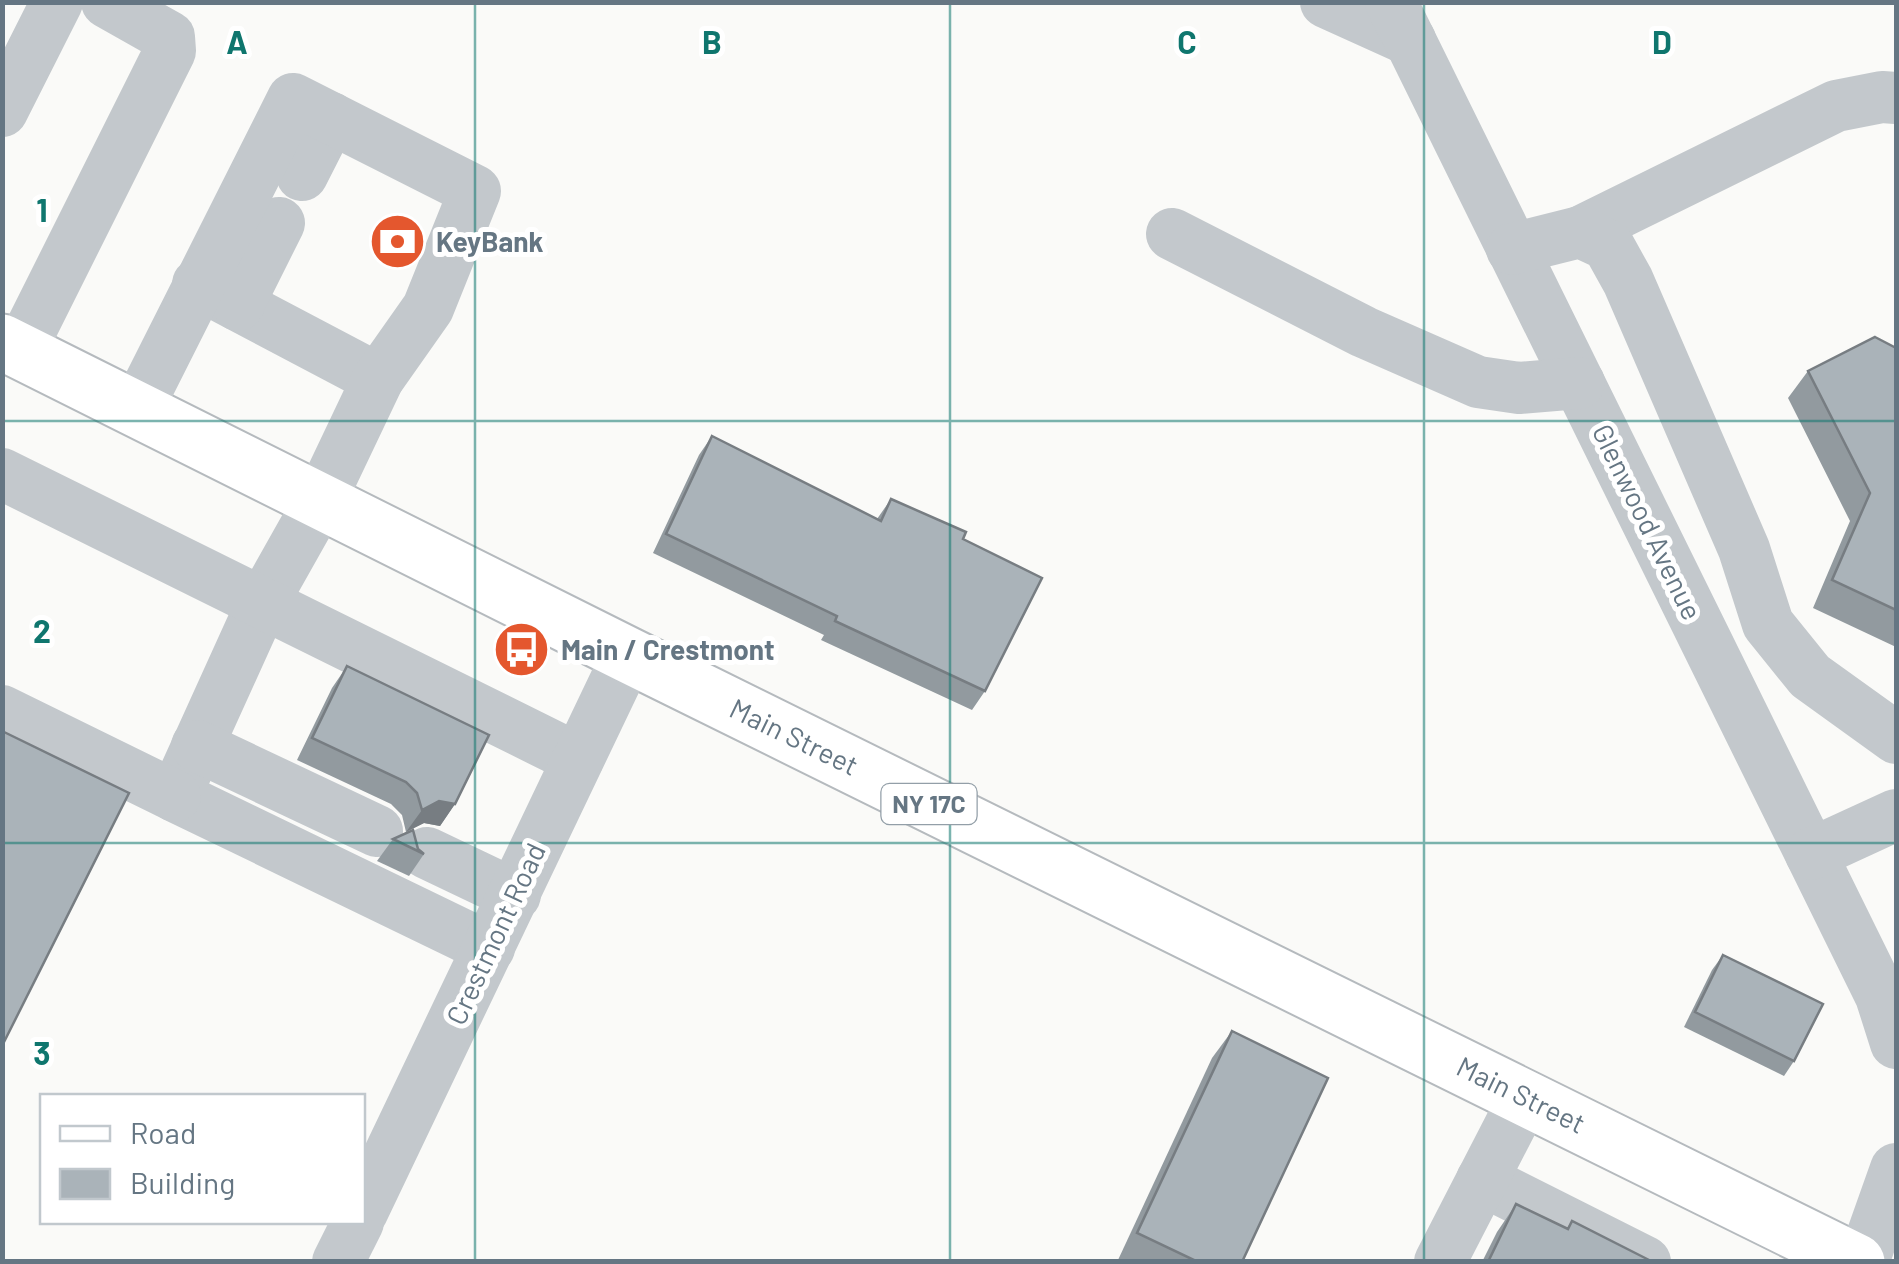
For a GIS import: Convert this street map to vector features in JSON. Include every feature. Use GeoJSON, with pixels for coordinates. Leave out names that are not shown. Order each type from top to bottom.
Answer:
{"type":"FeatureCollection","features":[{"type":"Feature","properties":{"kind":"main road","name":"Main Street"},"geometry":{"type":"LineString","coordinates":[[11,346],[628,656],[1860,1262]]}},
{"type":"Feature","properties":{"kind":"street"},"geometry":{"type":"LineString","coordinates":[[2,111],[56,2]]}},
{"type":"Feature","properties":{"kind":"street"},"geometry":{"type":"LineString","coordinates":[[11,346],[61,268],[170,51],[168,37],[107,2]]}},
{"type":"Feature","properties":{"kind":"street"},"geometry":{"type":"LineString","coordinates":[[1326,2],[1400,21]]}},
{"type":"Feature","properties":{"kind":"street","name":"Glenwood Avenue"},"geometry":{"type":"LineString","coordinates":[[1400,21],[1811,854],[1885,994]]}},
{"type":"Feature","properties":{"kind":"street"},"geometry":{"type":"LineString","coordinates":[[1512,248],[1580,232],[1836,106],[1896,98]]}},
{"type":"Feature","properties":{"kind":"street"},"geometry":{"type":"LineString","coordinates":[[176,796],[262,604],[320,501],[378,379],[428,308],[475,190],[293,99],[218,294]]}},
{"type":"Feature","properties":{"kind":"street"},"geometry":{"type":"LineString","coordinates":[[302,175],[331,118]]}},
{"type":"Feature","properties":{"kind":"street"},"geometry":{"type":"LineString","coordinates":[[137,409],[218,294],[279,223]]}},
{"type":"Feature","properties":{"kind":"street"},"geometry":{"type":"LineString","coordinates":[[1580,232],[1608,245],[1628,281],[1744,549],[1768,624],[1810,676],[1896,738]]}},
{"type":"Feature","properties":{"kind":"street"},"geometry":{"type":"LineString","coordinates":[[1172,234],[1364,332],[1478,382],[1519,388],[1579,383]]}},
{"type":"Feature","properties":{"kind":"street"},"geometry":{"type":"LineString","coordinates":[[218,294],[378,379]]}},
{"type":"Feature","properties":{"kind":"street"},"geometry":{"type":"LineString","coordinates":[[2,474],[578,759]]}},
{"type":"Feature","properties":{"kind":"street","name":"Crestmont Road"},"geometry":{"type":"LineString","coordinates":[[365,1206],[628,656]]}},
{"type":"Feature","properties":{"kind":"street"},"geometry":{"type":"LineString","coordinates":[[2,712],[490,948]]}},
{"type":"Feature","properties":{"kind":"street"},"geometry":{"type":"LineString","coordinates":[[197,746],[376,831]]}},
{"type":"Feature","properties":{"kind":"street"},"geometry":{"type":"LineString","coordinates":[[1811,854],[1896,816]]}},
{"type":"Feature","properties":{"kind":"street"},"geometry":{"type":"LineString","coordinates":[[426,853],[515,895]]}},
{"type":"Feature","properties":{"kind":"street"},"geometry":{"type":"LineString","coordinates":[[1440,1262],[1525,1097]]}},
{"type":"Feature","properties":{"kind":"street"},"geometry":{"type":"LineString","coordinates":[[1860,1262],[1896,1168]]}},
{"type":"Feature","properties":{"kind":"street"},"geometry":{"type":"LineString","coordinates":[[1482,1180],[1645,1262]]}},
{"type":"Feature","properties":{"kind":"street"},"geometry":{"type":"LineString","coordinates":[[338,1262],[357,1224]]}},
{"type":"Feature","properties":{"kind":"building"},"geometry":{"type":"Polygon","coordinates":[[[1875,337],[1896,348],[1896,610],[1832,580],[1870,493],[1808,371],[1875,337]]]}},
{"type":"Feature","properties":{"kind":"building"},"geometry":{"type":"Polygon","coordinates":[[[712,436],[881,521],[891,499],[966,532],[963,539],[1042,578],[985,691],[835,621],[837,616],[666,534],[712,436]]]}},
{"type":"Feature","properties":{"kind":"building"},"geometry":{"type":"Polygon","coordinates":[[[347,666],[489,735],[455,804],[439,801],[422,810],[417,793],[406,782],[312,738],[347,666]]]}},
{"type":"Feature","properties":{"kind":"building"},"geometry":{"type":"Polygon","coordinates":[[[2,731],[129,793],[2,1046],[2,731]]]}},
{"type":"Feature","properties":{"kind":"building"},"geometry":{"type":"Polygon","coordinates":[[[413,830],[418,849],[424,854],[393,839],[413,830]]]}},
{"type":"Feature","properties":{"kind":"building"},"geometry":{"type":"Polygon","coordinates":[[[1723,955],[1823,1004],[1794,1061],[1695,1012],[1723,955]]]}},
{"type":"Feature","properties":{"kind":"building"},"geometry":{"type":"Polygon","coordinates":[[[1232,1031],[1328,1078],[1242,1262],[1198,1262],[1137,1233],[1232,1031]]]}},
{"type":"Feature","properties":{"kind":"building"},"geometry":{"type":"Polygon","coordinates":[[[1516,1204],[1568,1229],[1572,1221],[1653,1262],[1488,1262],[1516,1204]]]}},
{"type":"Feature","properties":{"kind":"place","name":"KeyBank"},"geometry":{"type":"Point","coordinates":[397,242]}},
{"type":"Feature","properties":{"kind":"place","name":"Main / Crestmont"},"geometry":{"type":"Point","coordinates":[522,650]}}]}
